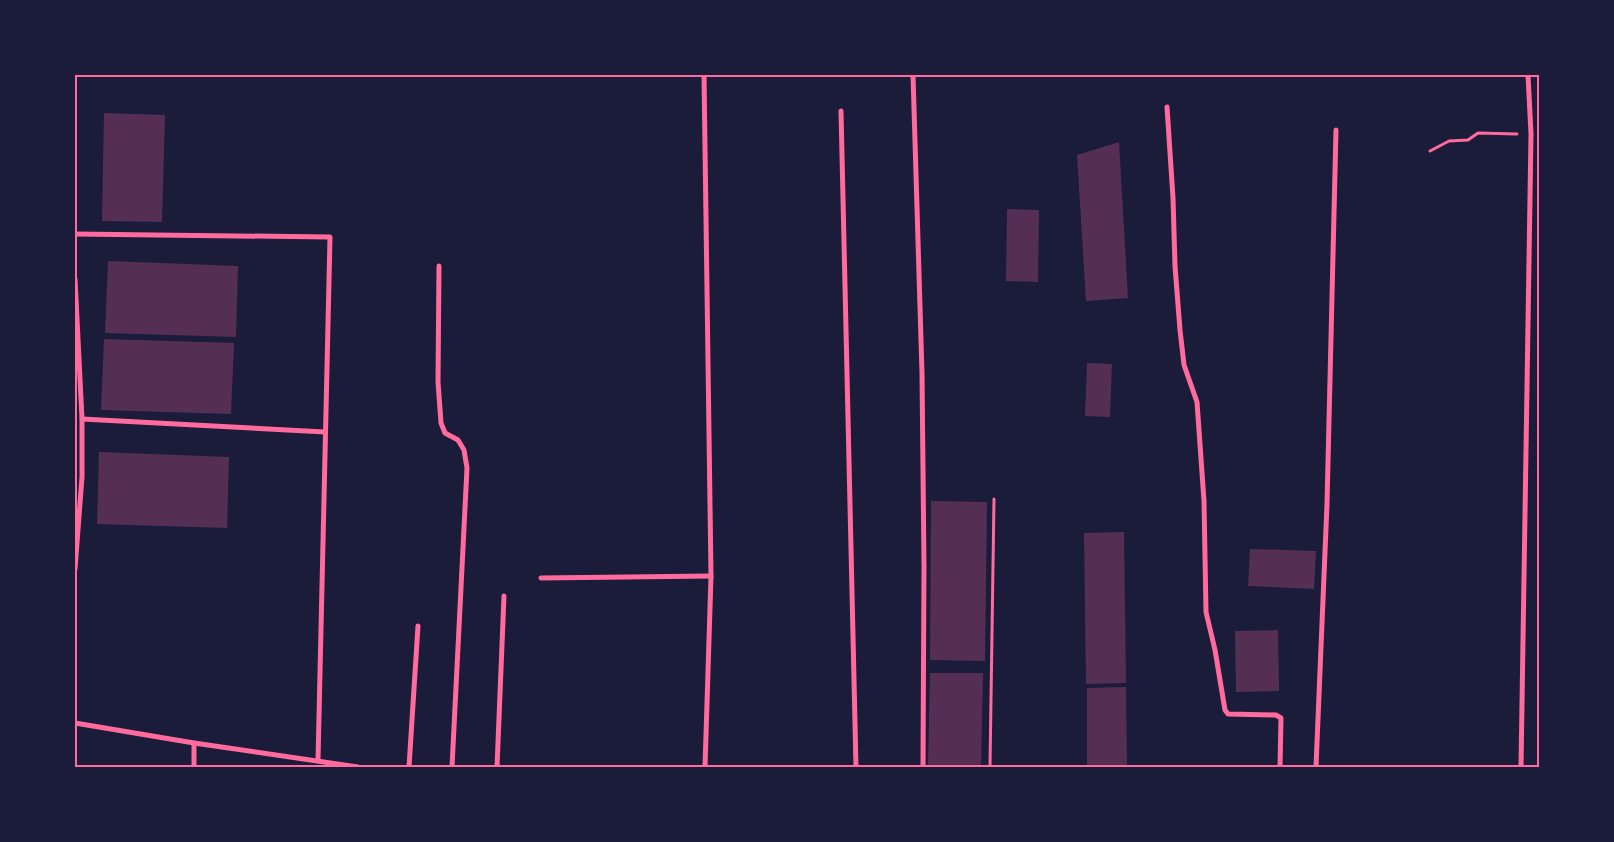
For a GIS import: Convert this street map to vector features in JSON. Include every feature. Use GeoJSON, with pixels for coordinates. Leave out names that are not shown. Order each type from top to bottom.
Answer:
{"type":"FeatureCollection","features":[{"type":"Feature","properties":{"kind":"street"},"geometry":{"type":"LineString","coordinates":[[704,75],[711,576],[705,767]]}},
{"type":"Feature","properties":{"kind":"street"},"geometry":{"type":"LineString","coordinates":[[913,75],[922,373],[924,566],[923,767]]}},
{"type":"Feature","properties":{"kind":"street"},"geometry":{"type":"LineString","coordinates":[[1521,767],[1531,134],[1528,75]]}},
{"type":"Feature","properties":{"kind":"street"},"geometry":{"type":"LineString","coordinates":[[1167,107],[1180,330],[1184,364],[1197,402],[1204,500],[1206,612],[1216,650],[1225,710],[1228,714],[1276,716],[1281,718],[1280,767]]}},
{"type":"Feature","properties":{"kind":"street"},"geometry":{"type":"LineString","coordinates":[[841,111],[856,767]]}},
{"type":"Feature","properties":{"kind":"street"},"geometry":{"type":"LineString","coordinates":[[1316,767],[1326,504],[1336,130]]}},
{"type":"Feature","properties":{"kind":"street"},"geometry":{"type":"LineString","coordinates":[[75,234],[330,237],[318,760]]}},
{"type":"Feature","properties":{"kind":"street"},"geometry":{"type":"LineString","coordinates":[[439,266],[438,382],[441,423],[445,433],[458,440],[464,450],[467,468],[452,767]]}},
{"type":"Feature","properties":{"kind":"street"},"geometry":{"type":"LineString","coordinates":[[75,279],[82,419],[82,477],[75,569]]}},
{"type":"Feature","properties":{"kind":"street"},"geometry":{"type":"LineString","coordinates":[[82,419],[325,432]]}},
{"type":"Feature","properties":{"kind":"street"},"geometry":{"type":"LineString","coordinates":[[541,578],[711,576]]}},
{"type":"Feature","properties":{"kind":"street"},"geometry":{"type":"LineString","coordinates":[[496,767],[504,596]]}},
{"type":"Feature","properties":{"kind":"street"},"geometry":{"type":"LineString","coordinates":[[408,767],[418,626]]}},
{"type":"Feature","properties":{"kind":"street"},"geometry":{"type":"LineString","coordinates":[[75,723],[358,767]]}},
{"type":"Feature","properties":{"kind":"street"},"geometry":{"type":"LineString","coordinates":[[194,743],[194,767]]}},
{"type":"Feature","properties":{"kind":"path"},"geometry":{"type":"LineString","coordinates":[[1430,151],[1449,141],[1468,140],[1478,133],[1531,134]]}},
{"type":"Feature","properties":{"kind":"path"},"geometry":{"type":"LineString","coordinates":[[990,767],[994,499]]}},
{"type":"Feature","properties":{"kind":"building"},"geometry":{"type":"Polygon","coordinates":[[[104,113],[165,115],[162,222],[102,221],[104,113]]]}},
{"type":"Feature","properties":{"kind":"building"},"geometry":{"type":"Polygon","coordinates":[[[1119,142],[1128,298],[1086,301],[1077,155],[1119,142]]]}},
{"type":"Feature","properties":{"kind":"building"},"geometry":{"type":"Polygon","coordinates":[[[1007,209],[1039,210],[1038,282],[1006,281],[1007,209]]]}},
{"type":"Feature","properties":{"kind":"building"},"geometry":{"type":"Polygon","coordinates":[[[108,261],[238,266],[236,337],[105,333],[108,261]]]}},
{"type":"Feature","properties":{"kind":"building"},"geometry":{"type":"Polygon","coordinates":[[[104,339],[234,343],[231,414],[101,410],[104,339]]]}},
{"type":"Feature","properties":{"kind":"building"},"geometry":{"type":"Polygon","coordinates":[[[1087,363],[1112,364],[1110,417],[1085,416],[1087,363]]]}},
{"type":"Feature","properties":{"kind":"building"},"geometry":{"type":"Polygon","coordinates":[[[99,452],[229,457],[227,528],[97,524],[99,452]]]}},
{"type":"Feature","properties":{"kind":"building"},"geometry":{"type":"Polygon","coordinates":[[[931,501],[987,502],[985,661],[930,660],[931,501]]]}},
{"type":"Feature","properties":{"kind":"building"},"geometry":{"type":"Polygon","coordinates":[[[1124,532],[1126,683],[1086,684],[1084,533],[1124,532]]]}},
{"type":"Feature","properties":{"kind":"building"},"geometry":{"type":"Polygon","coordinates":[[[1250,549],[1316,551],[1314,589],[1248,586],[1250,549]]]}},
{"type":"Feature","properties":{"kind":"building"},"geometry":{"type":"Polygon","coordinates":[[[1278,630],[1279,691],[1236,692],[1235,631],[1278,630]]]}},
{"type":"Feature","properties":{"kind":"building"},"geometry":{"type":"Polygon","coordinates":[[[930,673],[983,673],[981,767],[928,767],[930,673]]]}},
{"type":"Feature","properties":{"kind":"building"},"geometry":{"type":"Polygon","coordinates":[[[1126,687],[1127,766],[1087,766],[1087,688],[1126,687]]]}}]}
